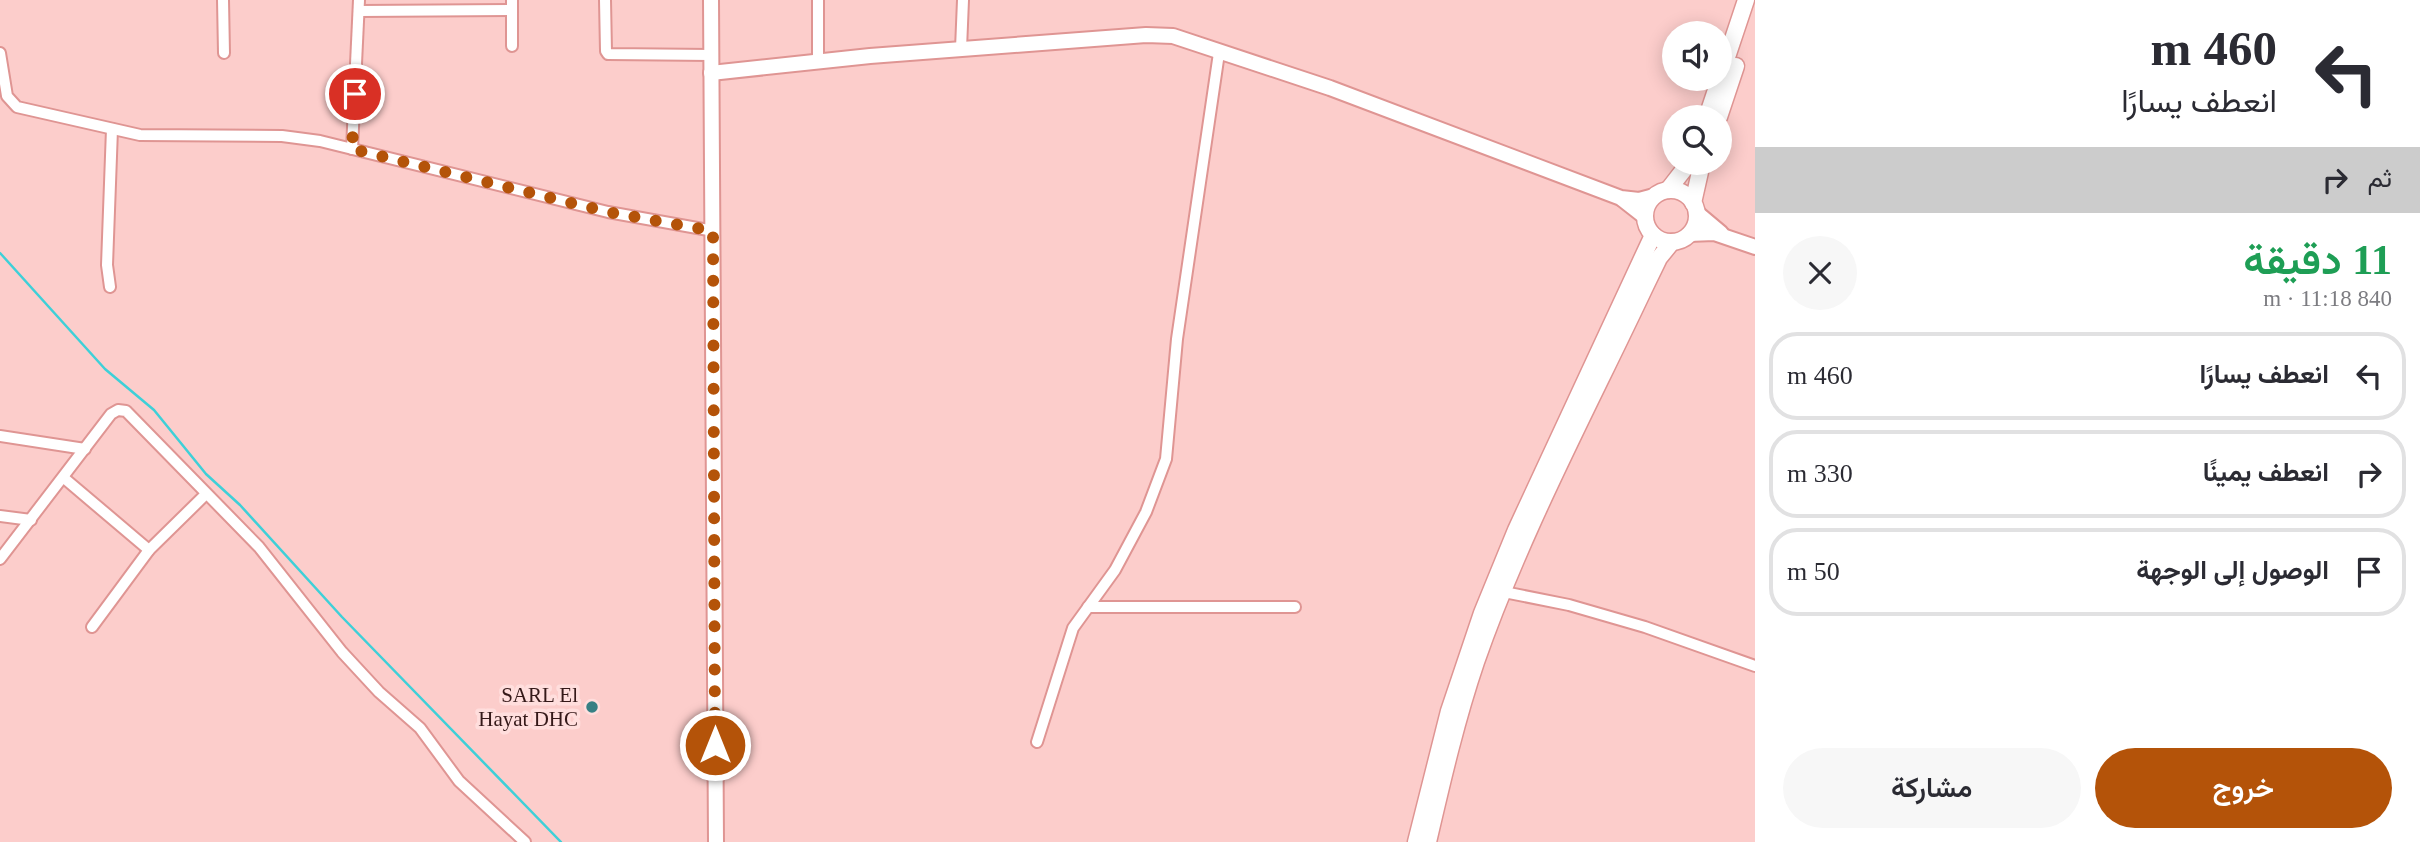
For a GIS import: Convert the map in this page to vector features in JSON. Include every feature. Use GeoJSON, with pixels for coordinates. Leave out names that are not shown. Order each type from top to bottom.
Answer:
{"type":"FeatureCollection","features":[{"type":"Feature","properties":{"kind":"highway"},"geometry":{"type":"LineString","coordinates":[[1711,105],[1745,0]]}},
{"type":"Feature","properties":{"kind":"highway"},"geometry":{"type":"LineString","coordinates":[[1723,105],[1755,6]]}},
{"type":"Feature","properties":{"kind":"highway"},"geometry":{"type":"LineString","coordinates":[[1672,242],[1653,235],[1645,217],[1648,203],[1678,175]]}},
{"type":"Feature","properties":{"kind":"highway"},"geometry":{"type":"LineString","coordinates":[[1428,842],[1460,716],[1528,533],[1659,258],[1672,242],[1689,234],[1696,222],[1694,207],[1700,175]]}},
{"type":"Feature","properties":{"kind":"highway"},"geometry":{"type":"LineString","coordinates":[[1661,193],[1682,193],[1694,207]]}},
{"type":"Feature","properties":{"kind":"highway"},"geometry":{"type":"LineString","coordinates":[[1416,842],[1449,711],[1482,613],[1516,530],[1653,235]]}},
{"type":"Feature","properties":{"kind":"main road"},"geometry":{"type":"LineString","coordinates":[[711,0],[716,842]]}},
{"type":"Feature","properties":{"kind":"main road"},"geometry":{"type":"LineString","coordinates":[[711,73],[961,49],[1146,35],[1173,36],[1330,88],[1621,198],[1639,200],[1661,193]]}},
{"type":"Feature","properties":{"kind":"main road"},"geometry":{"type":"LineString","coordinates":[[1621,198],[1645,217]]}},
{"type":"Feature","properties":{"kind":"main road"},"geometry":{"type":"LineString","coordinates":[[1694,207],[1728,237]]}},
{"type":"Feature","properties":{"kind":"main road"},"geometry":{"type":"LineString","coordinates":[[1689,234],[1709,233],[1755,247]]}},
{"type":"Feature","properties":{"kind":"street"},"geometry":{"type":"LineString","coordinates":[[223,0],[223,53]]}},
{"type":"Feature","properties":{"kind":"street"},"geometry":{"type":"LineString","coordinates":[[605,0],[608,54],[711,55]]}},
{"type":"Feature","properties":{"kind":"street"},"geometry":{"type":"LineString","coordinates":[[818,0],[818,62]]}},
{"type":"Feature","properties":{"kind":"street"},"geometry":{"type":"LineString","coordinates":[[961,49],[963,0]]}},
{"type":"Feature","properties":{"kind":"street"},"geometry":{"type":"LineString","coordinates":[[352,149],[359,6],[512,5],[512,47]]}},
{"type":"Feature","properties":{"kind":"street"},"geometry":{"type":"LineString","coordinates":[[0,53],[7,96],[17,107],[140,135],[282,136],[352,149],[608,212],[713,231]]}},
{"type":"Feature","properties":{"kind":"street"},"geometry":{"type":"LineString","coordinates":[[1037,742],[1073,628],[1115,570],[1146,512],[1166,459],[1177,339],[1219,53]]}},
{"type":"Feature","properties":{"kind":"street"},"geometry":{"type":"LineString","coordinates":[[110,287],[107,265],[112,129]]}},
{"type":"Feature","properties":{"kind":"street"},"geometry":{"type":"LineString","coordinates":[[0,559],[4,549],[31,520],[111,414],[123,410],[259,547],[360,672],[420,728],[459,781],[525,842]]}},
{"type":"Feature","properties":{"kind":"street"},"geometry":{"type":"LineString","coordinates":[[0,436],[85,449]]}},
{"type":"Feature","properties":{"kind":"street"},"geometry":{"type":"LineString","coordinates":[[64,478],[149,550]]}},
{"type":"Feature","properties":{"kind":"street"},"geometry":{"type":"LineString","coordinates":[[92,627],[149,550],[206,494]]}},
{"type":"Feature","properties":{"kind":"street"},"geometry":{"type":"LineString","coordinates":[[0,516],[31,520]]}},
{"type":"Feature","properties":{"kind":"street"},"geometry":{"type":"LineString","coordinates":[[1504,592],[1619,620],[1755,666]]}},
{"type":"Feature","properties":{"kind":"street"},"geometry":{"type":"LineString","coordinates":[[1088,607],[1295,607]]}},
{"type":"Feature","properties":{"kind":"waterway"},"geometry":{"type":"LineString","coordinates":[[0,253],[105,369],[154,410],[206,474],[240,505],[342,617],[561,842]]}},
{"type":"Feature","properties":{"kind":"place","name":"SARL El Hayat DHC"},"geometry":{"type":"Point","coordinates":[592,707]}},
{"type":"Feature","properties":{"kind":"route"},"geometry":{"type":"LineString","coordinates":[[355,94],[352,149],[608,212],[713,231],[715,745]]}}]}
